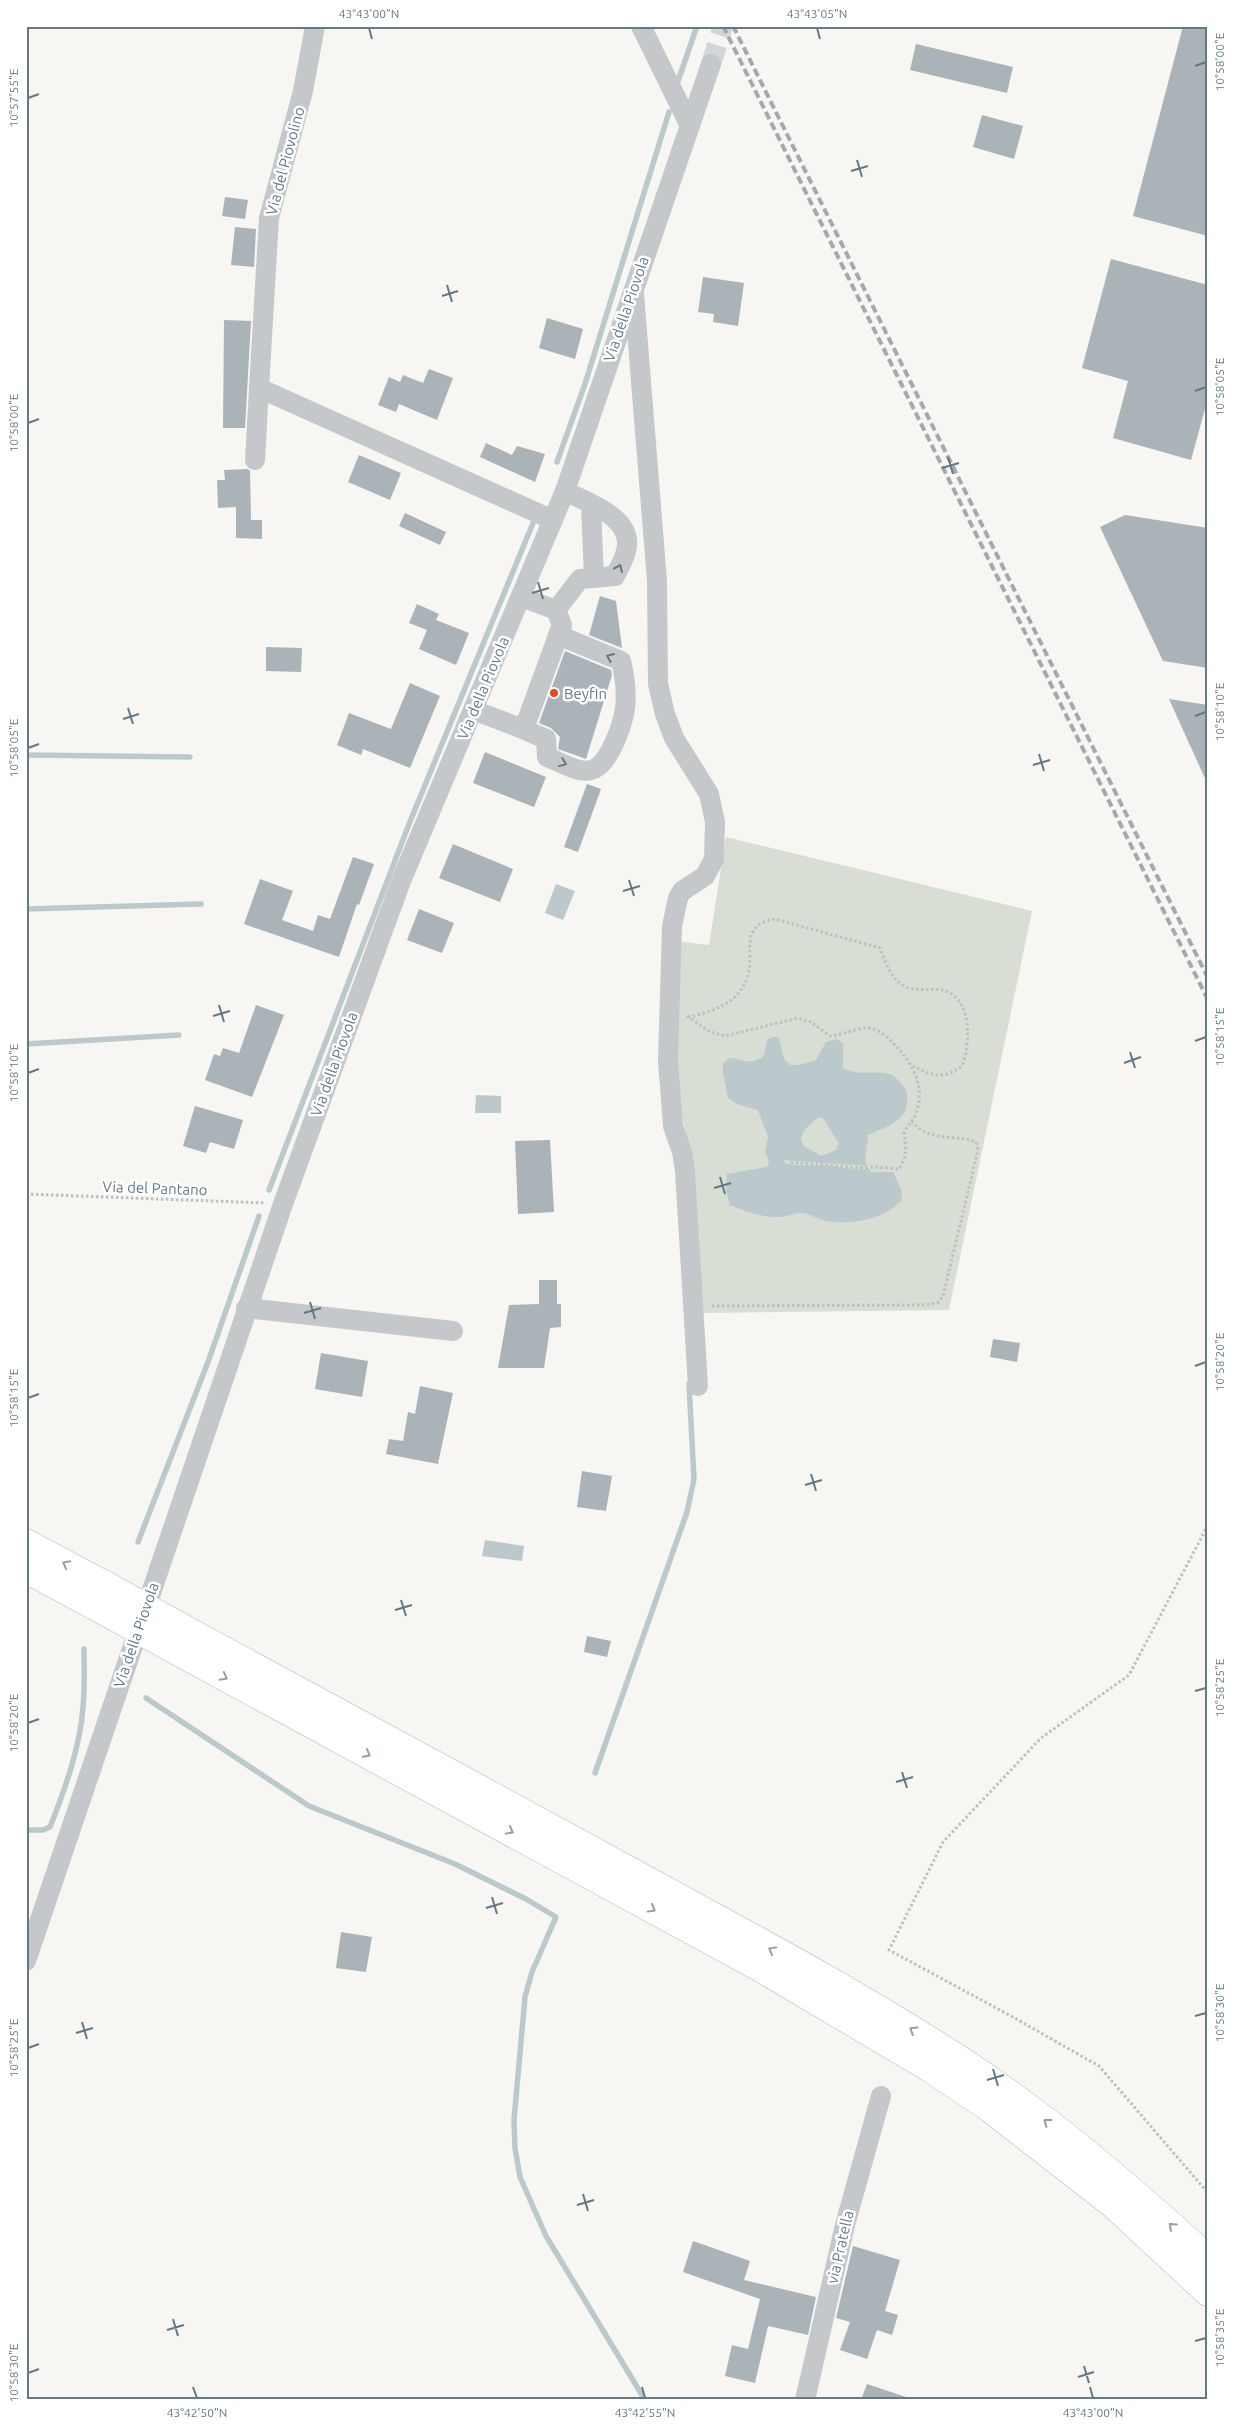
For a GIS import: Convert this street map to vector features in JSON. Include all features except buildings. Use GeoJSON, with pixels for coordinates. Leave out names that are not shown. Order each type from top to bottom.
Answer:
{"type":"FeatureCollection","features":[{"type":"Feature","properties":{"kind":"highway"},"geometry":{"type":"LineString","coordinates":[[26,1543],[100,1595],[761,1968],[930,2068],[987,2106],[1113,2204],[1208,2292]]}},
{"type":"Feature","properties":{"kind":"highway"},"geometry":{"type":"LineString","coordinates":[[26,1569],[100,1595]]}},
{"type":"Feature","properties":{"kind":"highway"},"geometry":{"type":"LineString","coordinates":[[184,1642],[662,1889],[913,2030],[966,2064],[1053,2127],[1110,2172],[1208,2259]]}},
{"type":"Feature","properties":{"kind":"street","name":"Via del Piovolino"},"geometry":{"type":"LineString","coordinates":[[255,460],[269,218],[303,91],[315,26]]}},
{"type":"Feature","properties":{"kind":"street"},"geometry":{"type":"LineString","coordinates":[[641,26],[690,126]]}},
{"type":"Feature","properties":{"kind":"street","name":"Via della Piovola"},"geometry":{"type":"LineString","coordinates":[[26,1961],[246,1308],[283,1204],[401,881],[565,490],[711,64]]}},
{"type":"Feature","properties":{"kind":"street"},"geometry":{"type":"LineString","coordinates":[[634,285],[657,581],[658,684],[665,714],[674,738],[709,794],[715,822],[714,859],[705,876],[697,883],[687,886],[678,898],[672,926],[668,1061],[673,1126],[682,1152],[685,1171],[698,1386]]}},
{"type":"Feature","properties":{"kind":"street"},"geometry":{"type":"LineString","coordinates":[[259,388],[553,520]]}},
{"type":"Feature","properties":{"kind":"street"},"geometry":{"type":"LineString","coordinates":[[556,610],[580,579],[615,576],[627,550],[625,532],[619,520],[565,490]]}},
{"type":"Feature","properties":{"kind":"street"},"geometry":{"type":"LineString","coordinates":[[591,505],[594,578]]}},
{"type":"Feature","properties":{"kind":"street"},"geometry":{"type":"LineString","coordinates":[[518,727],[526,723],[562,625],[556,610],[521,597]]}},
{"type":"Feature","properties":{"kind":"street"},"geometry":{"type":"LineString","coordinates":[[473,710],[546,738],[547,757],[580,770],[591,770],[603,763],[615,741],[625,711],[626,687],[622,661],[558,635]]}},
{"type":"Feature","properties":{"kind":"street"},"geometry":{"type":"LineString","coordinates":[[246,1308],[453,1331]]}},
{"type":"Feature","properties":{"kind":"street","name":"via Pratella"},"geometry":{"type":"LineString","coordinates":[[805,2400],[845,2225],[881,2096]]}},
{"type":"Feature","properties":{"kind":"path"},"geometry":{"type":"LineString","coordinates":[[688,1017],[714,1011],[736,996],[748,978],[749,941],[755,929],[766,920],[775,919],[880,948],[883,958],[904,986],[942,990],[954,996],[963,1010],[970,1030],[967,1053],[962,1066],[943,1076],[928,1074],[912,1065]]}},
{"type":"Feature","properties":{"kind":"path"},"geometry":{"type":"LineString","coordinates":[[670,996],[674,1005],[710,1032],[726,1036],[798,1018],[811,1022],[830,1036],[867,1028],[876,1029],[905,1055],[915,1071],[918,1089],[918,1108],[912,1122],[904,1133],[907,1148],[899,1169],[788,1162]]}},
{"type":"Feature","properties":{"kind":"path"},"geometry":{"type":"LineString","coordinates":[[693,1306],[924,1305],[939,1302],[943,1296],[978,1150],[976,1142],[964,1138],[922,1133],[912,1122]]}},
{"type":"Feature","properties":{"kind":"path"},"geometry":{"type":"LineString","coordinates":[[821,1156],[822,1165]]}},
{"type":"Feature","properties":{"kind":"path","name":"Via del Pantano"},"geometry":{"type":"LineString","coordinates":[[26,1194],[283,1204]]}},
{"type":"Feature","properties":{"kind":"path"},"geometry":{"type":"LineString","coordinates":[[1208,1524],[1129,1675],[1041,1738],[943,1842],[889,1950],[1099,2066],[1208,2193]]}},
{"type":"Feature","properties":{"kind":"shaded area"},"geometry":{"type":"Polygon","coordinates":[[[726,837],[1032,911],[949,1310],[702,1313],[689,1148],[680,1108],[673,1055],[677,941],[709,945],[726,837]]]}},
{"type":"Feature","properties":{"kind":"shaded area"},"geometry":{"type":"Polygon","coordinates":[[[556,884],[575,891],[563,920],[545,913],[556,884]]]}},
{"type":"Feature","properties":{"kind":"shaded area"},"geometry":{"type":"Polygon","coordinates":[[[779,1037],[784,1059],[790,1065],[799,1065],[816,1060],[826,1042],[837,1039],[843,1044],[843,1068],[859,1073],[889,1074],[896,1078],[904,1087],[907,1096],[907,1106],[900,1118],[868,1135],[865,1160],[867,1166],[784,1160],[785,1163],[797,1165],[827,1165],[869,1169],[871,1172],[893,1172],[901,1189],[902,1200],[894,1207],[867,1220],[837,1222],[801,1213],[782,1217],[768,1217],[730,1205],[726,1190],[727,1174],[767,1167],[769,1161],[765,1152],[768,1137],[758,1110],[737,1104],[728,1098],[723,1064],[729,1058],[750,1062],[764,1056],[767,1040],[779,1037]],[[819,1117],[804,1130],[801,1139],[804,1146],[821,1156],[836,1150],[839,1144],[824,1119],[819,1117]]]}},
{"type":"Feature","properties":{"kind":"shaded area"},"geometry":{"type":"Polygon","coordinates":[[[476,1095],[501,1096],[501,1113],[475,1113],[476,1095]]]}},
{"type":"Feature","properties":{"kind":"shaded area"},"geometry":{"type":"Polygon","coordinates":[[[485,1540],[524,1546],[522,1561],[482,1556],[485,1540]]]}},
{"type":"Feature","properties":{"kind":"waterway"},"geometry":{"type":"LineString","coordinates":[[677,84],[697,26]]}},
{"type":"Feature","properties":{"kind":"waterway"},"geometry":{"type":"LineString","coordinates":[[557,462],[585,384],[669,112]]}},
{"type":"Feature","properties":{"kind":"waterway"},"geometry":{"type":"LineString","coordinates":[[269,1190],[409,824],[533,523]]}},
{"type":"Feature","properties":{"kind":"waterway"},"geometry":{"type":"LineString","coordinates":[[26,755],[190,757]]}},
{"type":"Feature","properties":{"kind":"waterway"},"geometry":{"type":"LineString","coordinates":[[26,909],[201,904]]}},
{"type":"Feature","properties":{"kind":"waterway"},"geometry":{"type":"LineString","coordinates":[[26,1044],[179,1035]]}},
{"type":"Feature","properties":{"kind":"waterway"},"geometry":{"type":"LineString","coordinates":[[138,1542],[208,1362],[259,1216]]}},
{"type":"Feature","properties":{"kind":"waterway"},"geometry":{"type":"LineString","coordinates":[[595,1773],[687,1512],[694,1479],[689,1384]]}},
{"type":"Feature","properties":{"kind":"waterway"},"geometry":{"type":"LineString","coordinates":[[26,1830],[43,1830],[50,1827],[66,1783],[79,1738],[84,1693],[84,1649]]}},
{"type":"Feature","properties":{"kind":"waterway"},"geometry":{"type":"LineString","coordinates":[[146,1698],[309,1806],[455,1864],[526,1899],[556,1917],[532,1972],[525,1997],[514,2120],[515,2148],[520,2177],[546,2236],[645,2400]]}},
{"type":"Feature","properties":{"kind":"tunnel"},"geometry":{"type":"LineString","coordinates":[[711,64],[723,26]]}},
{"type":"Feature","properties":{"kind":"railway"},"geometry":{"type":"LineString","coordinates":[[723,26],[1208,1000]]}},
{"type":"Feature","properties":{"kind":"railway"},"geometry":{"type":"LineString","coordinates":[[733,26],[1208,978]]}},
{"type":"Feature","properties":{"kind":"place","name":"Beyfin"},"geometry":{"type":"Point","coordinates":[554,693]}}]}
